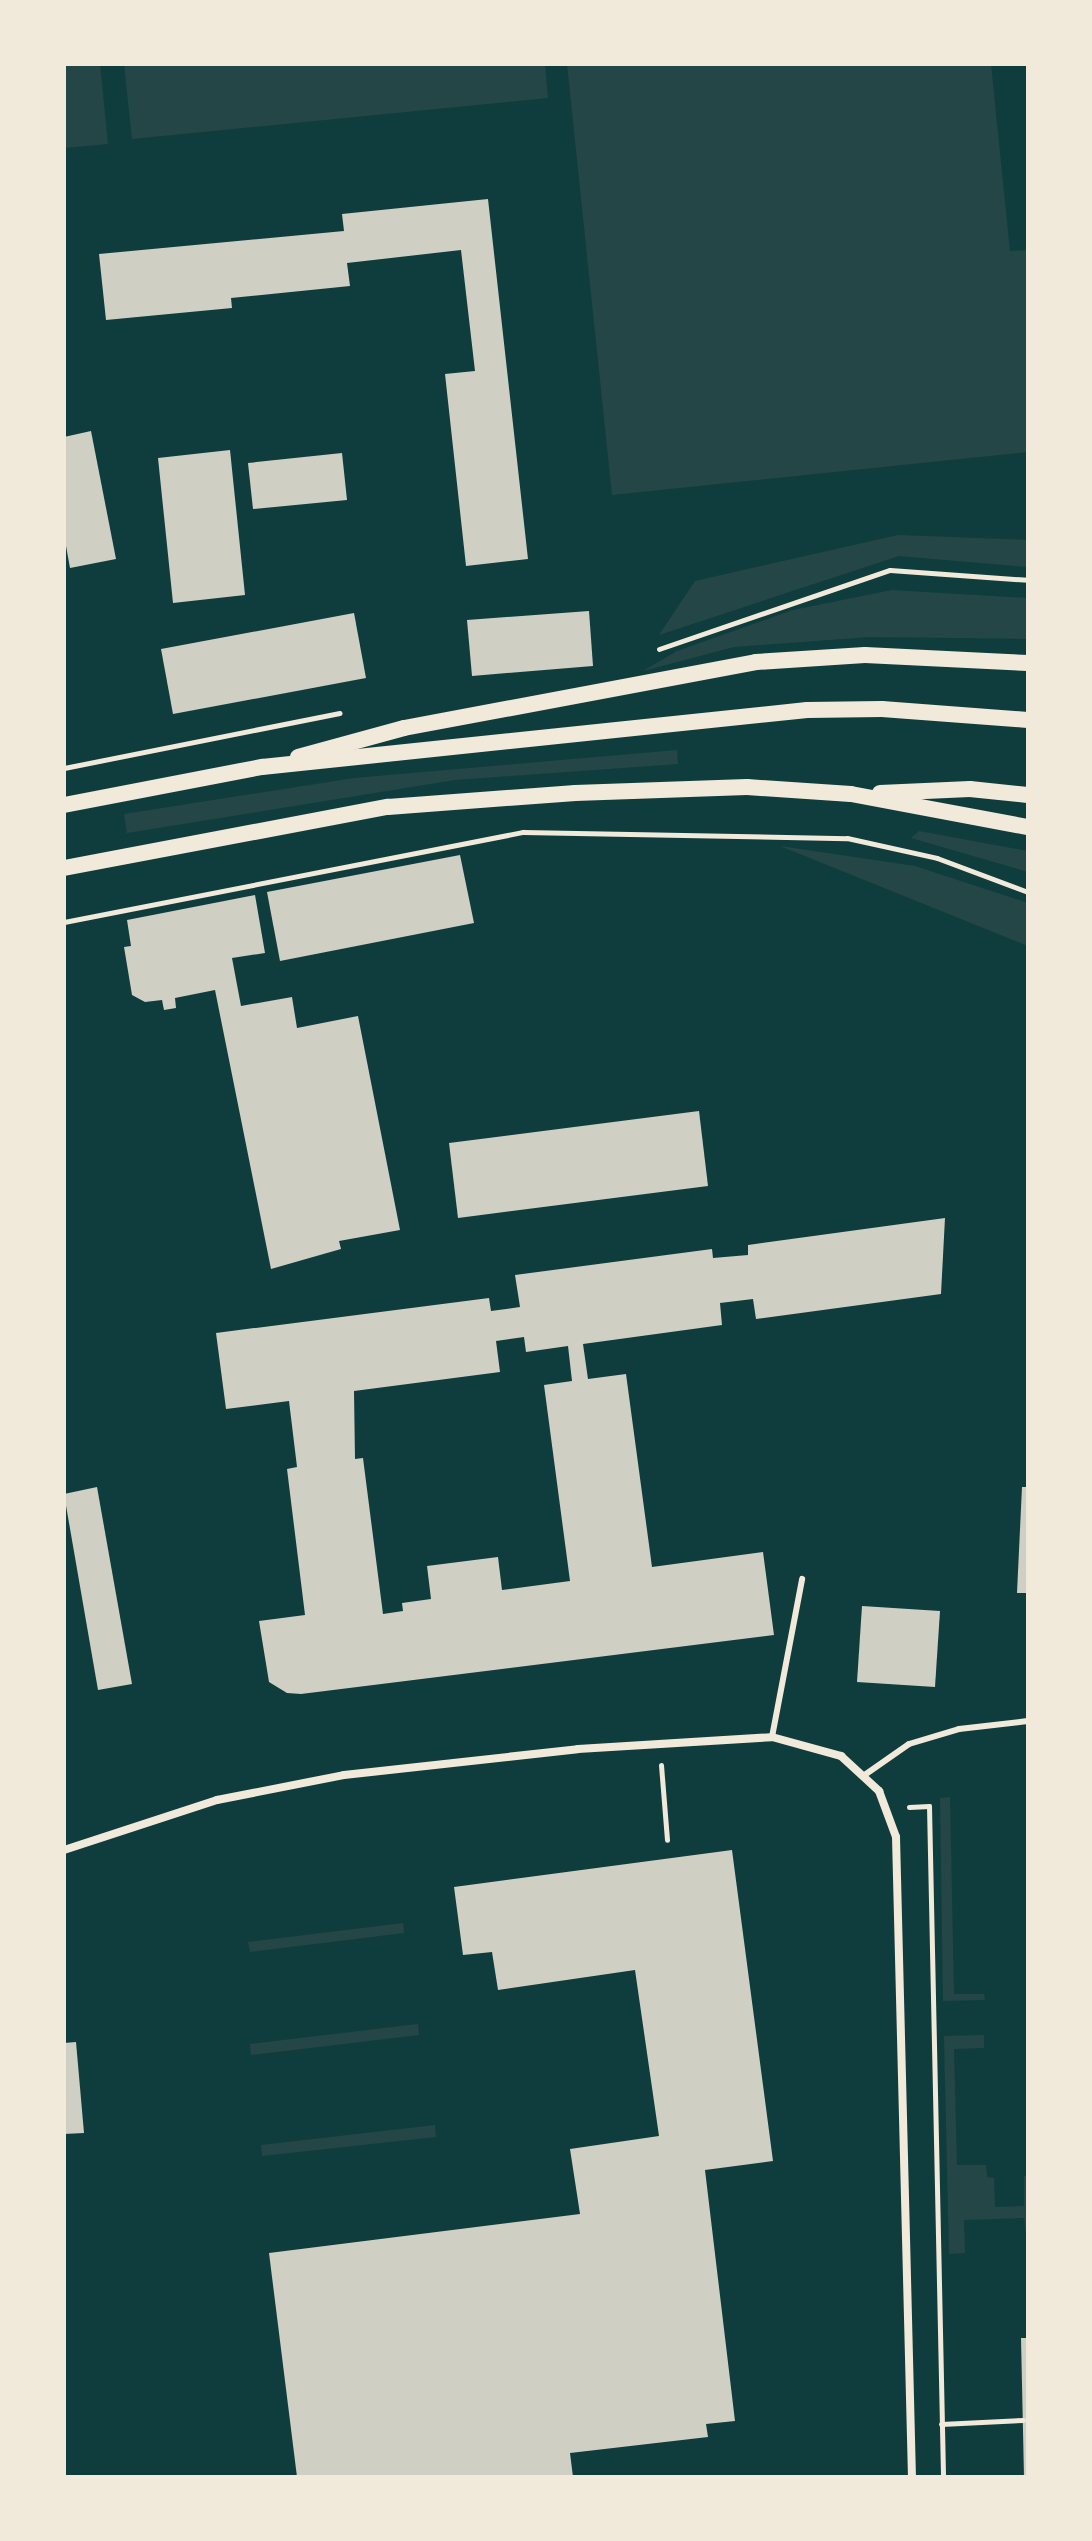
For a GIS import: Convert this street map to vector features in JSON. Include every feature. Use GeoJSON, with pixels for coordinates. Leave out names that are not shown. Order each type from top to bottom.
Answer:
{"type":"FeatureCollection","features":[{"type":"Feature","properties":{"kind":"main road"},"geometry":{"type":"LineString","coordinates":[[64,805],[262,767],[404,728],[756,662],[865,655],[1028,663]]}},
{"type":"Feature","properties":{"kind":"main road"},"geometry":{"type":"LineString","coordinates":[[262,767],[807,710],[882,709],[1028,720]]}},
{"type":"Feature","properties":{"kind":"main road"},"geometry":{"type":"LineString","coordinates":[[64,868],[388,807],[732,788],[851,794],[970,789],[1028,795]]}},
{"type":"Feature","properties":{"kind":"main road"},"geometry":{"type":"LineString","coordinates":[[851,794],[1028,827]]}},
{"type":"Feature","properties":{"kind":"street"},"geometry":{"type":"LineString","coordinates":[[64,1850],[217,1800],[344,1775],[660,1744],[772,1737],[841,1756],[866,1774],[888,1808],[900,1875],[912,2477]]}},
{"type":"Feature","properties":{"kind":"lane"},"geometry":{"type":"LineString","coordinates":[[772,1737],[802,1579]]}},
{"type":"Feature","properties":{"kind":"lane"},"geometry":{"type":"LineString","coordinates":[[866,1774],[909,1744],[959,1729],[1028,1721]]}},
{"type":"Feature","properties":{"kind":"path"},"geometry":{"type":"LineString","coordinates":[[648,653],[890,570],[1028,580]]}},
{"type":"Feature","properties":{"kind":"path"},"geometry":{"type":"LineString","coordinates":[[64,768],[352,711]]}},
{"type":"Feature","properties":{"kind":"path"},"geometry":{"type":"LineString","coordinates":[[64,922],[523,832],[847,838],[937,858],[1028,892]]}},
{"type":"Feature","properties":{"kind":"path"},"geometry":{"type":"LineString","coordinates":[[660,1744],[667,1840]]}},
{"type":"Feature","properties":{"kind":"path"},"geometry":{"type":"LineString","coordinates":[[888,1808],[929,1806],[943,2477]]}},
{"type":"Feature","properties":{"kind":"path"},"geometry":{"type":"LineString","coordinates":[[941,2424],[1023,2420]]}},
{"type":"Feature","properties":{"kind":"shaded area"},"geometry":{"type":"Polygon","coordinates":[[[64,64],[100,64],[108,144],[64,148],[64,64]]]}},
{"type":"Feature","properties":{"kind":"shaded area"},"geometry":{"type":"Polygon","coordinates":[[[124,64],[545,64],[548,98],[132,139],[124,64]]]}},
{"type":"Feature","properties":{"kind":"shaded area"},"geometry":{"type":"Polygon","coordinates":[[[567,64],[991,64],[1010,251],[1028,250],[1028,452],[612,495],[567,64]]]}},
{"type":"Feature","properties":{"kind":"shaded area"},"geometry":{"type":"Polygon","coordinates":[[[898,535],[1028,540],[1028,567],[899,556],[659,635],[695,581],[898,535]]]}},
{"type":"Feature","properties":{"kind":"shaded area"},"geometry":{"type":"Polygon","coordinates":[[[892,590],[1028,598],[1028,639],[869,637],[734,647],[643,671],[677,651],[793,610],[892,590]]]}},
{"type":"Feature","properties":{"kind":"shaded area"},"geometry":{"type":"Polygon","coordinates":[[[677,750],[678,764],[455,780],[127,833],[124,814],[354,778],[677,750]]]}},
{"type":"Feature","properties":{"kind":"shaded area"},"geometry":{"type":"Polygon","coordinates":[[[919,831],[1028,851],[1028,872],[911,838],[919,831]]]}},
{"type":"Feature","properties":{"kind":"shaded area"},"geometry":{"type":"Polygon","coordinates":[[[780,846],[915,866],[1028,903],[1028,946],[780,846]]]}},
{"type":"Feature","properties":{"kind":"shaded area"},"geometry":{"type":"Polygon","coordinates":[[[950,1797],[954,1994],[984,1994],[985,2000],[943,2001],[940,1798],[950,1797]]]}},
{"type":"Feature","properties":{"kind":"shaded area"},"geometry":{"type":"Polygon","coordinates":[[[403,1923],[404,1933],[250,1952],[248,1942],[403,1923]]]}},
{"type":"Feature","properties":{"kind":"shaded area"},"geometry":{"type":"Polygon","coordinates":[[[418,2024],[419,2035],[251,2055],[250,2044],[418,2024]]]}},
{"type":"Feature","properties":{"kind":"shaded area"},"geometry":{"type":"Polygon","coordinates":[[[984,2035],[984,2048],[954,2049],[957,2165],[986,2165],[987,2177],[994,2178],[995,2207],[1024,2206],[1024,2176],[1028,2176],[1028,2250],[1024,2218],[964,2220],[965,2253],[949,2254],[944,2036],[984,2035]]]}},
{"type":"Feature","properties":{"kind":"shaded area"},"geometry":{"type":"Polygon","coordinates":[[[435,2125],[436,2137],[262,2156],[261,2145],[435,2125]]]}},
{"type":"Feature","properties":{"kind":"building"},"geometry":{"type":"Polygon","coordinates":[[[488,199],[528,559],[466,566],[445,374],[475,371],[461,250],[347,263],[350,286],[231,298],[232,308],[106,320],[99,254],[344,231],[342,214],[488,199]]]}},
{"type":"Feature","properties":{"kind":"building"},"geometry":{"type":"Polygon","coordinates":[[[91,431],[116,559],[70,568],[64,535],[64,437],[91,431]]]}},
{"type":"Feature","properties":{"kind":"building"},"geometry":{"type":"Polygon","coordinates":[[[230,450],[245,595],[173,603],[158,458],[230,450]]]}},
{"type":"Feature","properties":{"kind":"building"},"geometry":{"type":"Polygon","coordinates":[[[342,453],[347,500],[253,509],[248,463],[342,453]]]}},
{"type":"Feature","properties":{"kind":"building"},"geometry":{"type":"Polygon","coordinates":[[[589,611],[593,666],[472,676],[467,620],[589,611]]]}},
{"type":"Feature","properties":{"kind":"building"},"geometry":{"type":"Polygon","coordinates":[[[354,613],[366,678],[173,714],[161,649],[354,613]]]}},
{"type":"Feature","properties":{"kind":"building"},"geometry":{"type":"Polygon","coordinates":[[[460,855],[474,923],[280,961],[267,892],[460,855]]]}},
{"type":"Feature","properties":{"kind":"building"},"geometry":{"type":"Polygon","coordinates":[[[255,895],[265,953],[232,958],[241,1006],[292,997],[297,1028],[358,1016],[400,1230],[339,1241],[341,1249],[271,1269],[215,990],[175,998],[176,1008],[164,1010],[162,1000],[145,1002],[132,995],[124,947],[131,946],[127,920],[255,895]]]}},
{"type":"Feature","properties":{"kind":"building"},"geometry":{"type":"Polygon","coordinates":[[[699,1111],[708,1186],[458,1218],[449,1143],[699,1111]]]}},
{"type":"Feature","properties":{"kind":"building"},"geometry":{"type":"Polygon","coordinates":[[[945,1218],[941,1294],[756,1319],[753,1299],[720,1303],[722,1325],[583,1344],[588,1379],[626,1374],[652,1567],[763,1552],[774,1635],[301,1694],[287,1693],[269,1682],[259,1621],[305,1615],[287,1469],[297,1467],[289,1401],[226,1409],[216,1333],[489,1298],[491,1311],[520,1307],[515,1275],[712,1249],[713,1258],[748,1255],[748,1245],[945,1218]],[[524,1337],[496,1341],[500,1372],[354,1391],[355,1459],[363,1458],[383,1614],[403,1611],[402,1603],[431,1599],[427,1566],[498,1557],[502,1590],[570,1581],[544,1385],[572,1381],[568,1346],[526,1352],[524,1337]]]}},
{"type":"Feature","properties":{"kind":"building"},"geometry":{"type":"Polygon","coordinates":[[[97,1487],[132,1684],[98,1690],[64,1494],[97,1487]]]}},
{"type":"Feature","properties":{"kind":"building"},"geometry":{"type":"Polygon","coordinates":[[[1022,1487],[1028,1487],[1028,1593],[1017,1593],[1022,1487]]]}},
{"type":"Feature","properties":{"kind":"building"},"geometry":{"type":"Polygon","coordinates":[[[862,1606],[940,1611],[935,1687],[857,1682],[862,1606]]]}},
{"type":"Feature","properties":{"kind":"building"},"geometry":{"type":"Polygon","coordinates":[[[732,1850],[773,2161],[705,2170],[735,2421],[706,2424],[708,2437],[570,2453],[573,2477],[297,2477],[269,2253],[580,2214],[570,2149],[659,2136],[635,1970],[498,1990],[492,1952],[463,1955],[454,1887],[732,1850]]]}},
{"type":"Feature","properties":{"kind":"building"},"geometry":{"type":"Polygon","coordinates":[[[76,2042],[84,2133],[64,2134],[64,2043],[76,2042]]]}},
{"type":"Feature","properties":{"kind":"building"},"geometry":{"type":"Polygon","coordinates":[[[1021,2338],[1028,2338],[1028,2477],[1024,2477],[1021,2338]]]}}]}
